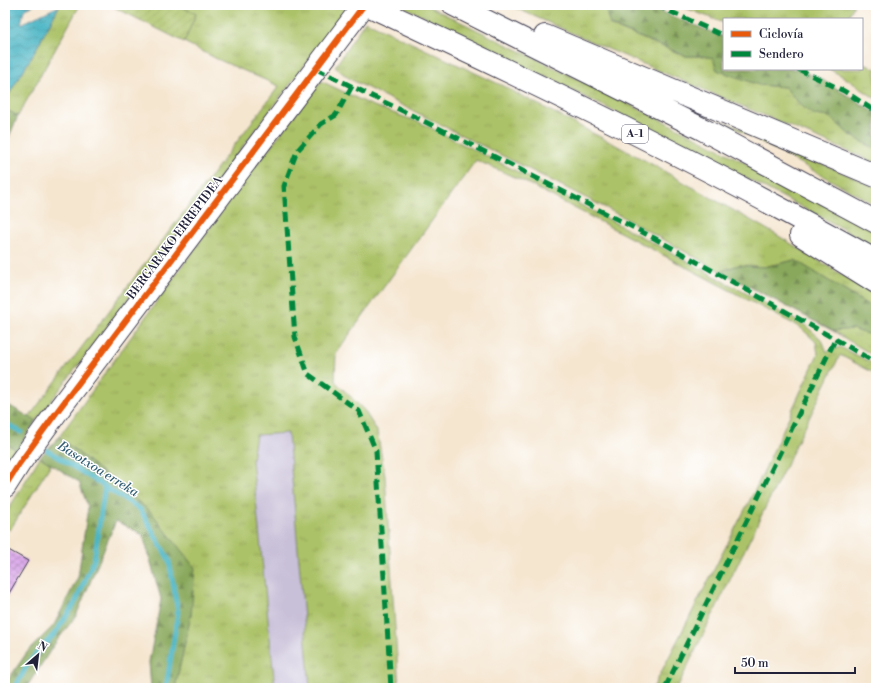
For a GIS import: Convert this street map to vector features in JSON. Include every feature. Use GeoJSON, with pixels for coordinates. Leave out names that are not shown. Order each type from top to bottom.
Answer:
{"type":"FeatureCollection","features":[{"type":"Feature","properties":{"kind":"main road","name":"BERGARAKO ERREPIDEA"},"geometry":{"type":"LineString","coordinates":[[5,486],[59,409],[364,5]]}},
{"type":"Feature","properties":{"kind":"main road","name":"A-1"},"geometry":{"type":"LineString","coordinates":[[368,5],[544,89],[667,150],[876,261]]}},
{"type":"Feature","properties":{"kind":"main road"},"geometry":{"type":"LineString","coordinates":[[454,5],[702,129],[876,222]]}},
{"type":"Feature","properties":{"kind":"main road"},"geometry":{"type":"LineString","coordinates":[[464,5],[565,44],[876,176]]}},
{"type":"Feature","properties":{"kind":"main road"},"geometry":{"type":"LineString","coordinates":[[667,150],[876,282]]}},
{"type":"Feature","properties":{"kind":"shaded area"},"geometry":{"type":"Polygon","coordinates":[[[288,433],[310,688],[275,688],[252,460],[256,435],[288,433]]]}},
{"type":"Feature","properties":{"kind":"green space"},"geometry":{"type":"Polygon","coordinates":[[[60,5],[80,5],[18,116],[5,109],[5,101],[60,5]]]}},
{"type":"Feature","properties":{"kind":"green space"},"geometry":{"type":"Polygon","coordinates":[[[110,5],[177,5],[196,14],[184,42],[110,5]]]}},
{"type":"Feature","properties":{"kind":"green space"},"geometry":{"type":"Polygon","coordinates":[[[177,5],[334,5],[346,10],[36,421],[29,417],[279,86],[217,59],[184,42],[196,14],[177,5]]]}},
{"type":"Feature","properties":{"kind":"green space"},"geometry":{"type":"Polygon","coordinates":[[[405,5],[426,5],[696,137],[876,232],[876,248],[836,225],[706,157],[404,7],[405,5]]]}},
{"type":"Feature","properties":{"kind":"green space"},"geometry":{"type":"Polygon","coordinates":[[[509,5],[604,5],[611,26],[686,56],[703,56],[713,58],[717,70],[759,85],[785,87],[802,107],[815,115],[830,117],[850,135],[876,149],[876,163],[601,46],[509,5]]]}},
{"type":"Feature","properties":{"kind":"green space"},"geometry":{"type":"Polygon","coordinates":[[[604,5],[644,5],[723,37],[723,70],[801,70],[821,79],[876,113],[876,149],[850,135],[830,117],[815,115],[802,107],[785,87],[759,85],[717,70],[713,58],[703,56],[686,56],[610,25],[604,5]]]}},
{"type":"Feature","properties":{"kind":"green space"},"geometry":{"type":"Polygon","coordinates":[[[678,5],[854,5],[848,18],[723,18],[723,23],[678,5]]]}},
{"type":"Feature","properties":{"kind":"green space"},"geometry":{"type":"Polygon","coordinates":[[[365,21],[503,86],[648,162],[777,235],[876,296],[876,310],[795,260],[764,267],[739,265],[720,271],[608,209],[350,79],[335,67],[365,21]]]}},
{"type":"Feature","properties":{"kind":"green space"},"geometry":{"type":"Polygon","coordinates":[[[863,63],[876,69],[876,99],[844,77],[831,70],[863,70],[863,63]]]}},
{"type":"Feature","properties":{"kind":"green space"},"geometry":{"type":"Polygon","coordinates":[[[321,81],[371,105],[421,123],[661,247],[806,326],[822,340],[827,352],[840,347],[876,365],[876,374],[840,355],[677,688],[653,688],[756,488],[818,354],[816,342],[801,328],[525,182],[476,160],[336,353],[335,381],[364,410],[377,431],[385,476],[399,688],[310,688],[288,433],[256,435],[252,460],[275,688],[175,688],[191,615],[152,513],[59,437],[240,186],[321,81]]]}},
{"type":"Feature","properties":{"kind":"green space"},"geometry":{"type":"Polygon","coordinates":[[[5,109],[18,116],[5,146],[5,109]]]}},
{"type":"Feature","properties":{"kind":"green space"},"geometry":{"type":"Polygon","coordinates":[[[721,120],[876,187],[876,205],[721,120]]]}},
{"type":"Feature","properties":{"kind":"green space"},"geometry":{"type":"Polygon","coordinates":[[[795,260],[876,310],[876,337],[852,329],[833,331],[720,271],[739,265],[764,267],[795,260]]]}},
{"type":"Feature","properties":{"kind":"green space"},"geometry":{"type":"Polygon","coordinates":[[[852,329],[876,337],[876,357],[833,331],[852,329]]]}},
{"type":"Feature","properties":{"kind":"green space"},"geometry":{"type":"Polygon","coordinates":[[[5,403],[36,421],[17,450],[5,443],[5,403]]]}},
{"type":"Feature","properties":{"kind":"green space"},"geometry":{"type":"Polygon","coordinates":[[[59,437],[152,513],[195,568],[191,615],[175,688],[151,688],[149,662],[161,599],[143,535],[116,521],[76,616],[56,642],[26,688],[5,688],[5,684],[28,651],[54,625],[78,577],[88,507],[79,482],[40,457],[59,437]]]}},
{"type":"Feature","properties":{"kind":"green space"},"geometry":{"type":"Polygon","coordinates":[[[5,443],[17,450],[5,470],[5,443]]]}},
{"type":"Feature","properties":{"kind":"green space"},"geometry":{"type":"Polygon","coordinates":[[[40,457],[51,464],[10,530],[5,527],[5,515],[40,457]]]}},
{"type":"Feature","properties":{"kind":"water"},"geometry":{"type":"Polygon","coordinates":[[[5,5],[34,5],[24,10],[21,24],[59,6],[35,51],[5,101],[5,27],[12,15],[5,18],[5,5]]]}},
{"type":"Feature","properties":{"kind":"building"},"geometry":{"type":"Polygon","coordinates":[[[5,548],[28,561],[5,600],[5,548]]]}},
{"type":"Feature","properties":{"kind":"waterway","name":"Basotxoa erreka"},"geometry":{"type":"LineString","coordinates":[[5,423],[21,432]]}},
{"type":"Feature","properties":{"kind":"waterway","name":"Basotxoa erreka"},"geometry":{"type":"LineString","coordinates":[[47,450],[140,509],[169,560],[178,612],[166,688]]}},
{"type":"Feature","properties":{"kind":"waterway"},"geometry":{"type":"LineString","coordinates":[[15,688],[29,662],[56,632],[75,603],[94,560],[105,486]]}},
{"type":"Feature","properties":{"kind":"marked path"},"geometry":{"type":"LineString","coordinates":[[656,5],[723,36]]}},
{"type":"Feature","properties":{"kind":"marked path"},"geometry":{"type":"LineString","coordinates":[[316,69],[442,130],[654,238],[876,363]]}},
{"type":"Feature","properties":{"kind":"marked path"},"geometry":{"type":"LineString","coordinates":[[800,70],[844,91],[876,112]]}},
{"type":"Feature","properties":{"kind":"marked path"},"geometry":{"type":"LineString","coordinates":[[352,86],[336,115],[321,124],[297,151],[284,186],[295,337],[308,374],[359,411],[376,451],[391,688]]}},
{"type":"Feature","properties":{"kind":"marked path"},"geometry":{"type":"LineString","coordinates":[[665,688],[835,340]]}},
{"type":"Feature","properties":{"kind":"cycle path"},"geometry":{"type":"LineString","coordinates":[[5,486],[59,409],[364,5]]}}]}
